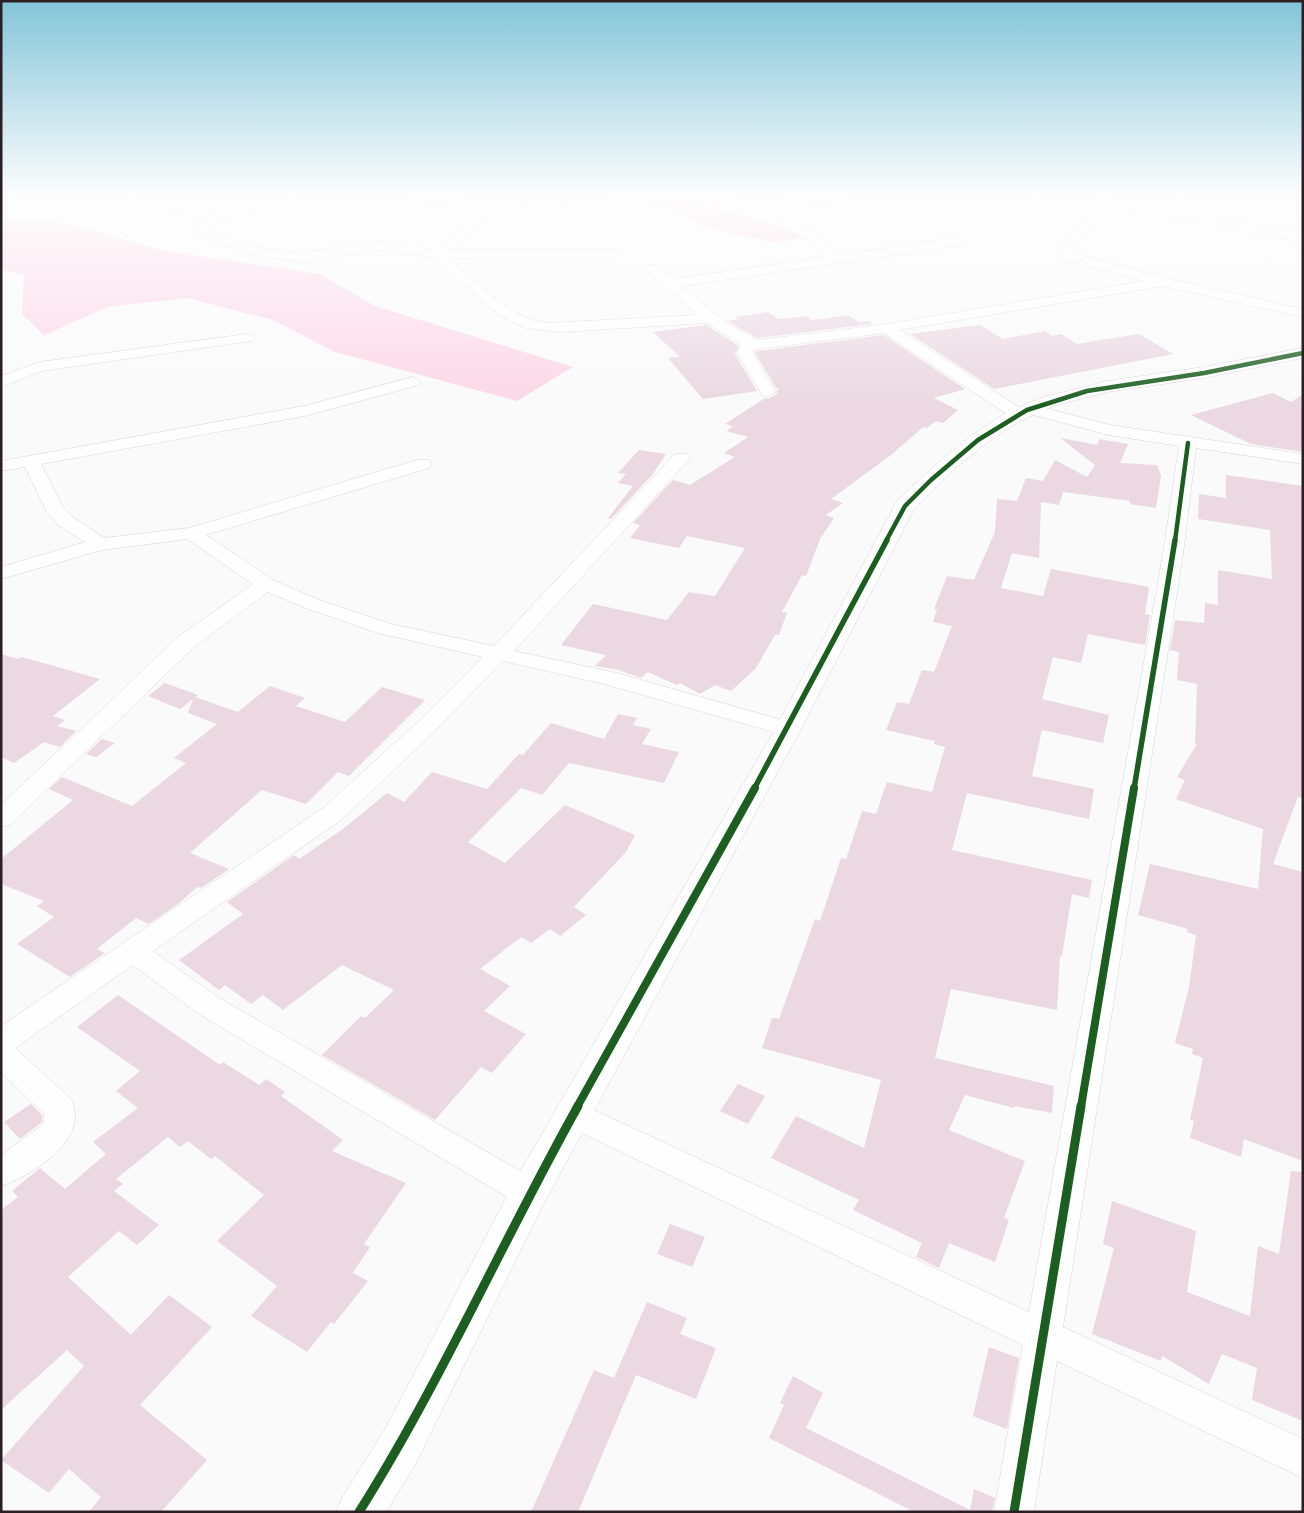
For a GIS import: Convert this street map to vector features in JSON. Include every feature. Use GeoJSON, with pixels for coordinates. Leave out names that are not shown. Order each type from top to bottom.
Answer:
{"type":"FeatureCollection","features":[{"type":"Feature","properties":{"kind":"street"},"geometry":{"type":"LineString","coordinates":[[451,266],[506,311],[523,322],[533,325],[565,327],[624,325],[711,318]]}},
{"type":"Feature","properties":{"kind":"street"},"geometry":{"type":"LineString","coordinates":[[671,283],[796,266]]}},
{"type":"Feature","properties":{"kind":"street"},"geometry":{"type":"LineString","coordinates":[[1102,266],[1303,314]]}},
{"type":"Feature","properties":{"kind":"street"},"geometry":{"type":"LineString","coordinates":[[652,268],[711,318],[751,345]]}},
{"type":"Feature","properties":{"kind":"street"},"geometry":{"type":"LineString","coordinates":[[768,392],[745,353],[745,349],[751,345],[886,328],[1164,282]]}},
{"type":"Feature","properties":{"kind":"street"},"geometry":{"type":"LineString","coordinates":[[886,328],[1024,412],[1109,430],[1303,460]]}},
{"type":"Feature","properties":{"kind":"street"},"geometry":{"type":"LineString","coordinates":[[1,382],[16,374],[40,367],[247,338]]}},
{"type":"Feature","properties":{"kind":"street"},"geometry":{"type":"LineString","coordinates":[[359,1512],[400,1447],[529,1193],[788,729],[905,506],[937,474],[1024,412],[1097,388],[1192,374],[1303,353]]}},
{"type":"Feature","properties":{"kind":"street"},"geometry":{"type":"LineString","coordinates":[[1,466],[306,411],[413,382]]}},
{"type":"Feature","properties":{"kind":"street"},"geometry":{"type":"LineString","coordinates":[[1014,1512],[1173,554],[1188,442]]}},
{"type":"Feature","properties":{"kind":"street"},"geometry":{"type":"LineString","coordinates":[[1,1042],[332,814],[363,787],[500,653],[681,458]]}},
{"type":"Feature","properties":{"kind":"street"},"geometry":{"type":"LineString","coordinates":[[30,460],[54,508],[64,520],[100,544]]}},
{"type":"Feature","properties":{"kind":"street"},"geometry":{"type":"LineString","coordinates":[[1,573],[100,544],[191,533],[423,464]]}},
{"type":"Feature","properties":{"kind":"street"},"geometry":{"type":"LineString","coordinates":[[191,533],[266,584],[315,605],[385,629],[454,646],[500,653],[609,678],[788,729]]}},
{"type":"Feature","properties":{"kind":"street"},"geometry":{"type":"LineString","coordinates":[[1,819],[186,642],[266,584]]}},
{"type":"Feature","properties":{"kind":"street"},"geometry":{"type":"LineString","coordinates":[[133,951],[210,1006],[529,1193]]}},
{"type":"Feature","properties":{"kind":"street"},"geometry":{"type":"LineString","coordinates":[[1,1053],[60,1108],[61,1120],[56,1131],[44,1142],[1,1172]]}},
{"type":"Feature","properties":{"kind":"street"},"geometry":{"type":"LineString","coordinates":[[572,1114],[1303,1459]]}},
{"type":"Feature","properties":{"kind":"shaded area"},"geometry":{"type":"Polygon","coordinates":[[[1,266],[262,266],[319,274],[375,306],[573,367],[517,401],[335,352],[273,320],[187,298],[108,307],[44,335],[22,314],[24,275],[1,270],[1,266]]]}},
{"type":"Feature","properties":{"kind":"building"},"geometry":{"type":"Polygon","coordinates":[[[768,312],[778,319],[807,316],[811,320],[848,315],[859,322],[868,321],[872,324],[757,338],[727,321],[738,319],[736,317],[768,312]]]}},
{"type":"Feature","properties":{"kind":"building"},"geometry":{"type":"Polygon","coordinates":[[[706,325],[739,346],[735,354],[757,391],[703,399],[668,358],[680,357],[653,332],[706,325]]]}},
{"type":"Feature","properties":{"kind":"building"},"geometry":{"type":"Polygon","coordinates":[[[980,325],[1003,339],[1045,331],[1052,336],[1061,334],[1077,344],[1139,334],[1173,354],[994,389],[910,334],[980,325]]]}},
{"type":"Feature","properties":{"kind":"building"},"geometry":{"type":"Polygon","coordinates":[[[884,335],[965,389],[934,398],[958,410],[943,423],[936,421],[927,428],[923,427],[891,455],[831,499],[843,503],[826,515],[834,518],[820,539],[806,576],[802,575],[782,612],[787,613],[779,635],[775,635],[756,668],[731,691],[715,685],[700,694],[680,683],[677,685],[648,672],[641,678],[619,670],[595,666],[606,655],[561,645],[593,604],[667,620],[689,592],[715,596],[745,548],[687,536],[679,548],[630,538],[640,525],[633,523],[673,480],[690,485],[735,457],[724,453],[748,437],[727,431],[733,426],[725,424],[765,398],[769,399],[777,394],[777,390],[780,388],[776,388],[755,353],[756,351],[884,335]]]}},
{"type":"Feature","properties":{"kind":"building"},"geometry":{"type":"Polygon","coordinates":[[[1273,393],[1291,402],[1303,394],[1303,452],[1251,444],[1191,415],[1273,393]]]}},
{"type":"Feature","properties":{"kind":"building"},"geometry":{"type":"Polygon","coordinates":[[[1060,438],[1098,445],[1099,439],[1128,444],[1120,463],[1157,465],[1161,476],[1156,508],[1130,504],[1130,501],[1063,492],[1059,505],[1041,502],[1039,558],[1012,553],[1001,588],[1043,596],[1051,569],[1149,587],[1145,614],[1150,615],[1145,645],[1088,634],[1081,663],[1053,657],[1042,699],[1109,715],[1103,743],[1042,730],[1032,776],[1094,789],[1089,819],[967,793],[952,850],[1092,880],[1089,898],[1072,894],[1062,956],[1060,955],[1057,1010],[951,989],[935,1058],[1054,1086],[1052,1113],[1015,1106],[1014,1108],[965,1095],[949,1130],[1025,1161],[1004,1218],[1009,1220],[995,1262],[949,1243],[939,1268],[916,1257],[922,1243],[853,1210],[859,1200],[771,1158],[796,1116],[864,1148],[881,1080],[762,1048],[772,1018],[779,1019],[815,919],[820,921],[841,858],[846,859],[862,811],[876,814],[887,782],[932,792],[945,747],[934,744],[935,741],[886,730],[897,702],[909,704],[922,670],[934,672],[952,626],[933,622],[937,609],[934,609],[947,576],[974,580],[995,532],[997,499],[1017,501],[1026,478],[1043,481],[1055,460],[1087,477],[1095,465],[1060,438]]]}},
{"type":"Feature","properties":{"kind":"building"},"geometry":{"type":"Polygon","coordinates":[[[639,450],[666,454],[652,475],[611,519],[608,518],[633,486],[618,483],[626,474],[618,473],[639,450]]]}},
{"type":"Feature","properties":{"kind":"building"},"geometry":{"type":"Polygon","coordinates":[[[1226,475],[1303,486],[1303,798],[1298,797],[1273,864],[1303,872],[1303,1161],[1244,1139],[1241,1157],[1190,1138],[1194,1121],[1190,1120],[1203,1058],[1192,1054],[1193,1049],[1175,1043],[1189,987],[1196,935],[1187,932],[1188,929],[1138,915],[1150,864],[1258,889],[1263,829],[1176,799],[1185,780],[1177,777],[1197,744],[1195,743],[1197,684],[1177,680],[1179,652],[1170,650],[1175,620],[1204,623],[1205,603],[1218,605],[1218,570],[1272,579],[1270,530],[1198,519],[1199,494],[1226,498],[1226,475]]]}},
{"type":"Feature","properties":{"kind":"building"},"geometry":{"type":"Polygon","coordinates":[[[1,654],[18,659],[22,657],[100,679],[53,716],[65,720],[57,726],[76,731],[60,747],[44,742],[14,763],[1,757],[1,654]]]}},
{"type":"Feature","properties":{"kind":"building"},"geometry":{"type":"Polygon","coordinates":[[[165,683],[198,695],[195,697],[238,712],[270,686],[305,698],[296,706],[345,722],[382,687],[425,700],[349,776],[338,772],[306,804],[262,790],[190,853],[229,869],[201,888],[197,887],[178,904],[149,924],[136,918],[97,949],[105,953],[70,977],[17,944],[54,917],[37,906],[44,901],[1,884],[1,859],[73,800],[49,789],[62,777],[132,806],[186,763],[174,758],[217,724],[188,713],[193,699],[180,709],[148,696],[165,683]]]}},
{"type":"Feature","properties":{"kind":"building"},"geometry":{"type":"Polygon","coordinates":[[[618,714],[637,718],[633,725],[651,729],[642,744],[679,752],[664,783],[569,763],[542,795],[521,788],[468,842],[505,863],[565,805],[635,835],[626,852],[574,907],[586,915],[560,936],[550,929],[531,943],[521,937],[480,969],[510,986],[484,1011],[526,1034],[492,1073],[481,1067],[435,1120],[322,1055],[361,1016],[365,1018],[394,990],[342,965],[283,1010],[263,995],[251,1004],[225,985],[219,990],[179,960],[243,914],[227,902],[294,855],[299,859],[343,829],[387,793],[404,802],[432,772],[487,789],[519,754],[523,755],[551,723],[604,739],[618,714]]]}},
{"type":"Feature","properties":{"kind":"building"},"geometry":{"type":"Polygon","coordinates":[[[102,739],[115,743],[96,757],[86,754],[102,739]]]}},
{"type":"Feature","properties":{"kind":"building"},"geometry":{"type":"Polygon","coordinates":[[[118,995],[220,1065],[223,1062],[259,1085],[266,1079],[285,1092],[281,1096],[343,1140],[332,1151],[406,1183],[364,1244],[370,1247],[353,1273],[368,1281],[334,1324],[331,1322],[307,1352],[251,1316],[277,1286],[217,1241],[264,1195],[215,1156],[211,1159],[188,1141],[180,1147],[168,1137],[116,1179],[123,1184],[114,1191],[159,1225],[137,1245],[119,1231],[68,1277],[131,1335],[169,1295],[212,1327],[140,1405],[207,1460],[161,1512],[89,1512],[101,1497],[69,1469],[49,1493],[1,1460],[84,1366],[67,1350],[1,1410],[1,1210],[18,1197],[12,1191],[40,1168],[65,1189],[106,1154],[93,1142],[138,1108],[116,1091],[140,1071],[77,1027],[118,995]]]}},
{"type":"Feature","properties":{"kind":"building"},"geometry":{"type":"Polygon","coordinates":[[[738,1084],[765,1096],[748,1124],[720,1111],[738,1084]]]}},
{"type":"Feature","properties":{"kind":"building"},"geometry":{"type":"Polygon","coordinates":[[[31,1104],[42,1115],[42,1122],[20,1139],[4,1122],[31,1104]]]}},
{"type":"Feature","properties":{"kind":"building"},"geometry":{"type":"Polygon","coordinates":[[[1291,1171],[1303,1172],[1303,1421],[1252,1400],[1257,1368],[1222,1354],[1209,1384],[1162,1356],[1161,1361],[1092,1334],[1114,1248],[1103,1244],[1112,1201],[1196,1231],[1187,1292],[1250,1316],[1258,1246],[1279,1254],[1291,1171]]]}},
{"type":"Feature","properties":{"kind":"building"},"geometry":{"type":"Polygon","coordinates":[[[670,1224],[705,1237],[692,1267],[657,1254],[670,1224]]]}},
{"type":"Feature","properties":{"kind":"building"},"geometry":{"type":"Polygon","coordinates":[[[647,1302],[687,1318],[680,1334],[716,1348],[696,1399],[636,1375],[578,1512],[531,1512],[594,1370],[614,1378],[647,1302]]]}},
{"type":"Feature","properties":{"kind":"building"},"geometry":{"type":"Polygon","coordinates":[[[989,1347],[1019,1358],[1007,1429],[973,1416],[989,1347]]]}},
{"type":"Feature","properties":{"kind":"building"},"geometry":{"type":"Polygon","coordinates":[[[793,1376],[823,1393],[806,1428],[970,1510],[974,1489],[995,1498],[992,1512],[914,1512],[769,1438],[784,1405],[780,1403],[793,1376]]]}},
{"type":"Feature","properties":{"kind":"cycle path"},"geometry":{"type":"LineString","coordinates":[[359,1512],[400,1447],[529,1193],[788,729],[905,506],[946,466],[978,440],[1011,418],[1047,402],[1107,387],[1204,373],[1303,353]]}},
{"type":"Feature","properties":{"kind":"cycle path"},"geometry":{"type":"LineString","coordinates":[[1014,1512],[1173,554],[1188,443]]}}]}
